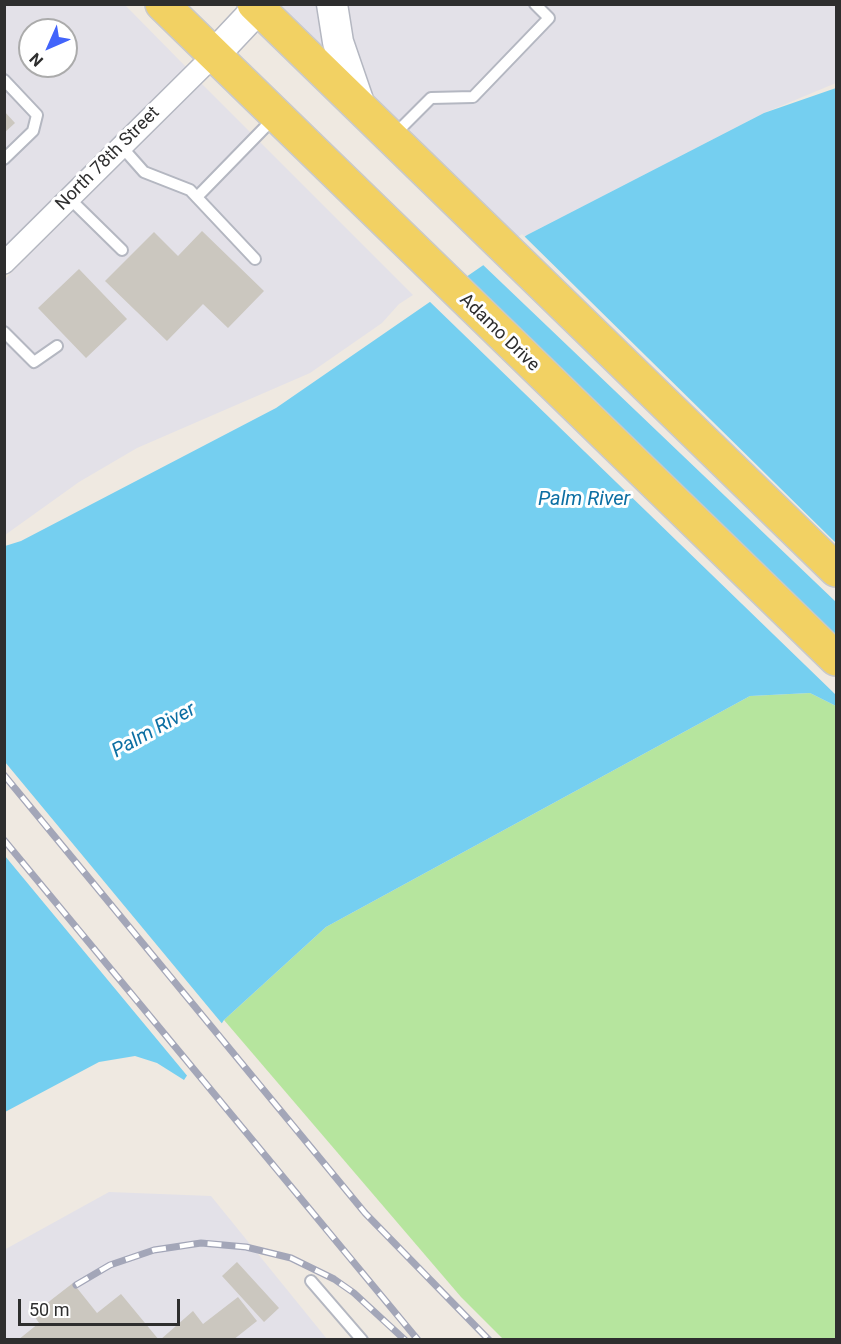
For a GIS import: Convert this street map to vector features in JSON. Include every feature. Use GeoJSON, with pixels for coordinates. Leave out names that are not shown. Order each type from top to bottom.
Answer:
{"type":"FeatureCollection","features":[{"type":"Feature","properties":{"kind":"main road","name":"Adamo Drive"},"geometry":{"type":"LineString","coordinates":[[162,4],[275,117],[837,659]]}},
{"type":"Feature","properties":{"kind":"main road"},"geometry":{"type":"LineString","coordinates":[[258,6],[477,222],[837,570]]}},
{"type":"Feature","properties":{"kind":"street"},"geometry":{"type":"LineString","coordinates":[[332,4],[338,42],[361,109]]}},
{"type":"Feature","properties":{"kind":"street"},"geometry":{"type":"LineString","coordinates":[[213,56],[258,6]]}},
{"type":"Feature","properties":{"kind":"street","name":"North 78th Street"},"geometry":{"type":"LineString","coordinates":[[4,263],[213,56]]}},
{"type":"Feature","properties":{"kind":"lane"},"geometry":{"type":"LineString","coordinates":[[391,138],[431,98],[473,97],[549,18],[535,4]]}},
{"type":"Feature","properties":{"kind":"lane"},"geometry":{"type":"LineString","coordinates":[[4,80],[37,115],[33,131],[4,159]]}},
{"type":"Feature","properties":{"kind":"lane"},"geometry":{"type":"LineString","coordinates":[[197,197],[275,117]]}},
{"type":"Feature","properties":{"kind":"lane"},"geometry":{"type":"LineString","coordinates":[[121,146],[144,172],[190,190],[255,259]]}},
{"type":"Feature","properties":{"kind":"lane"},"geometry":{"type":"LineString","coordinates":[[69,198],[122,250]]}},
{"type":"Feature","properties":{"kind":"lane"},"geometry":{"type":"LineString","coordinates":[[4,332],[34,362],[57,346]]}},
{"type":"Feature","properties":{"kind":"lane"},"geometry":{"type":"LineString","coordinates":[[311,1281],[362,1340]]}},
{"type":"Feature","properties":{"kind":"shaded area"},"geometry":{"type":"Polygon","coordinates":[[[263,4],[836,5],[836,83],[764,113],[527,235],[509,247],[263,4]]]}},
{"type":"Feature","properties":{"kind":"shaded area"},"geometry":{"type":"Polygon","coordinates":[[[5,5],[125,5],[186,67],[5,247],[5,5]]]}},
{"type":"Feature","properties":{"kind":"shaded area"},"geometry":{"type":"Polygon","coordinates":[[[201,83],[413,295],[399,304],[382,323],[310,373],[137,448],[79,482],[5,535],[5,279],[201,83]]]}},
{"type":"Feature","properties":{"kind":"shaded area"},"geometry":{"type":"Polygon","coordinates":[[[109,1192],[211,1196],[327,1339],[5,1339],[4,1250],[109,1192]]]}},
{"type":"Feature","properties":{"kind":"green space"},"geometry":{"type":"Polygon","coordinates":[[[810,693],[836,706],[836,1339],[503,1339],[461,1297],[224,1020],[326,927],[750,696],[810,693]]]}},
{"type":"Feature","properties":{"kind":"water","name":"Palm River"},"geometry":{"type":"Polygon","coordinates":[[[836,88],[836,706],[810,693],[750,696],[326,927],[224,1020],[184,1080],[157,1063],[135,1056],[99,1062],[5,1112],[5,546],[21,541],[276,408],[527,235],[764,113],[836,88]]]}},
{"type":"Feature","properties":{"kind":"pier"},"geometry":{"type":"Polygon","coordinates":[[[522,234],[836,543],[836,602],[481,263],[522,234]]]}},
{"type":"Feature","properties":{"kind":"pier"},"geometry":{"type":"Polygon","coordinates":[[[462,276],[836,636],[836,695],[428,300],[462,276]]]}},
{"type":"Feature","properties":{"kind":"pier"},"geometry":{"type":"Polygon","coordinates":[[[5,762],[224,1026],[189,1078],[5,856],[5,762]]]}},
{"type":"Feature","properties":{"kind":"building"},"geometry":{"type":"Polygon","coordinates":[[[4,111],[15,123],[4,133],[4,111]]]}},
{"type":"Feature","properties":{"kind":"building"},"geometry":{"type":"Polygon","coordinates":[[[202,231],[264,291],[228,328],[203,304],[167,341],[105,281],[154,232],[178,256],[202,231]]]}},
{"type":"Feature","properties":{"kind":"building"},"geometry":{"type":"Polygon","coordinates":[[[79,269],[127,319],[86,358],[38,308],[79,269]]]}},
{"type":"Feature","properties":{"kind":"building"},"geometry":{"type":"Polygon","coordinates":[[[237,1262],[279,1308],[264,1322],[222,1276],[237,1262]]]}},
{"type":"Feature","properties":{"kind":"building"},"geometry":{"type":"Polygon","coordinates":[[[73,1283],[97,1313],[121,1294],[159,1340],[18,1340],[39,1323],[33,1314],[73,1283]]]}},
{"type":"Feature","properties":{"kind":"building"},"geometry":{"type":"Polygon","coordinates":[[[238,1297],[257,1321],[233,1340],[160,1340],[193,1311],[203,1324],[238,1297]]]}},
{"type":"Feature","properties":{"kind":"railway"},"geometry":{"type":"LineString","coordinates":[[4,775],[365,1213],[489,1340]]}},
{"type":"Feature","properties":{"kind":"railway"},"geometry":{"type":"LineString","coordinates":[[4,840],[418,1340]]}},
{"type":"Feature","properties":{"kind":"railway"},"geometry":{"type":"LineString","coordinates":[[76,1285],[110,1265],[154,1250],[201,1243],[246,1247],[291,1258],[334,1279],[354,1293],[405,1340]]}}]}
